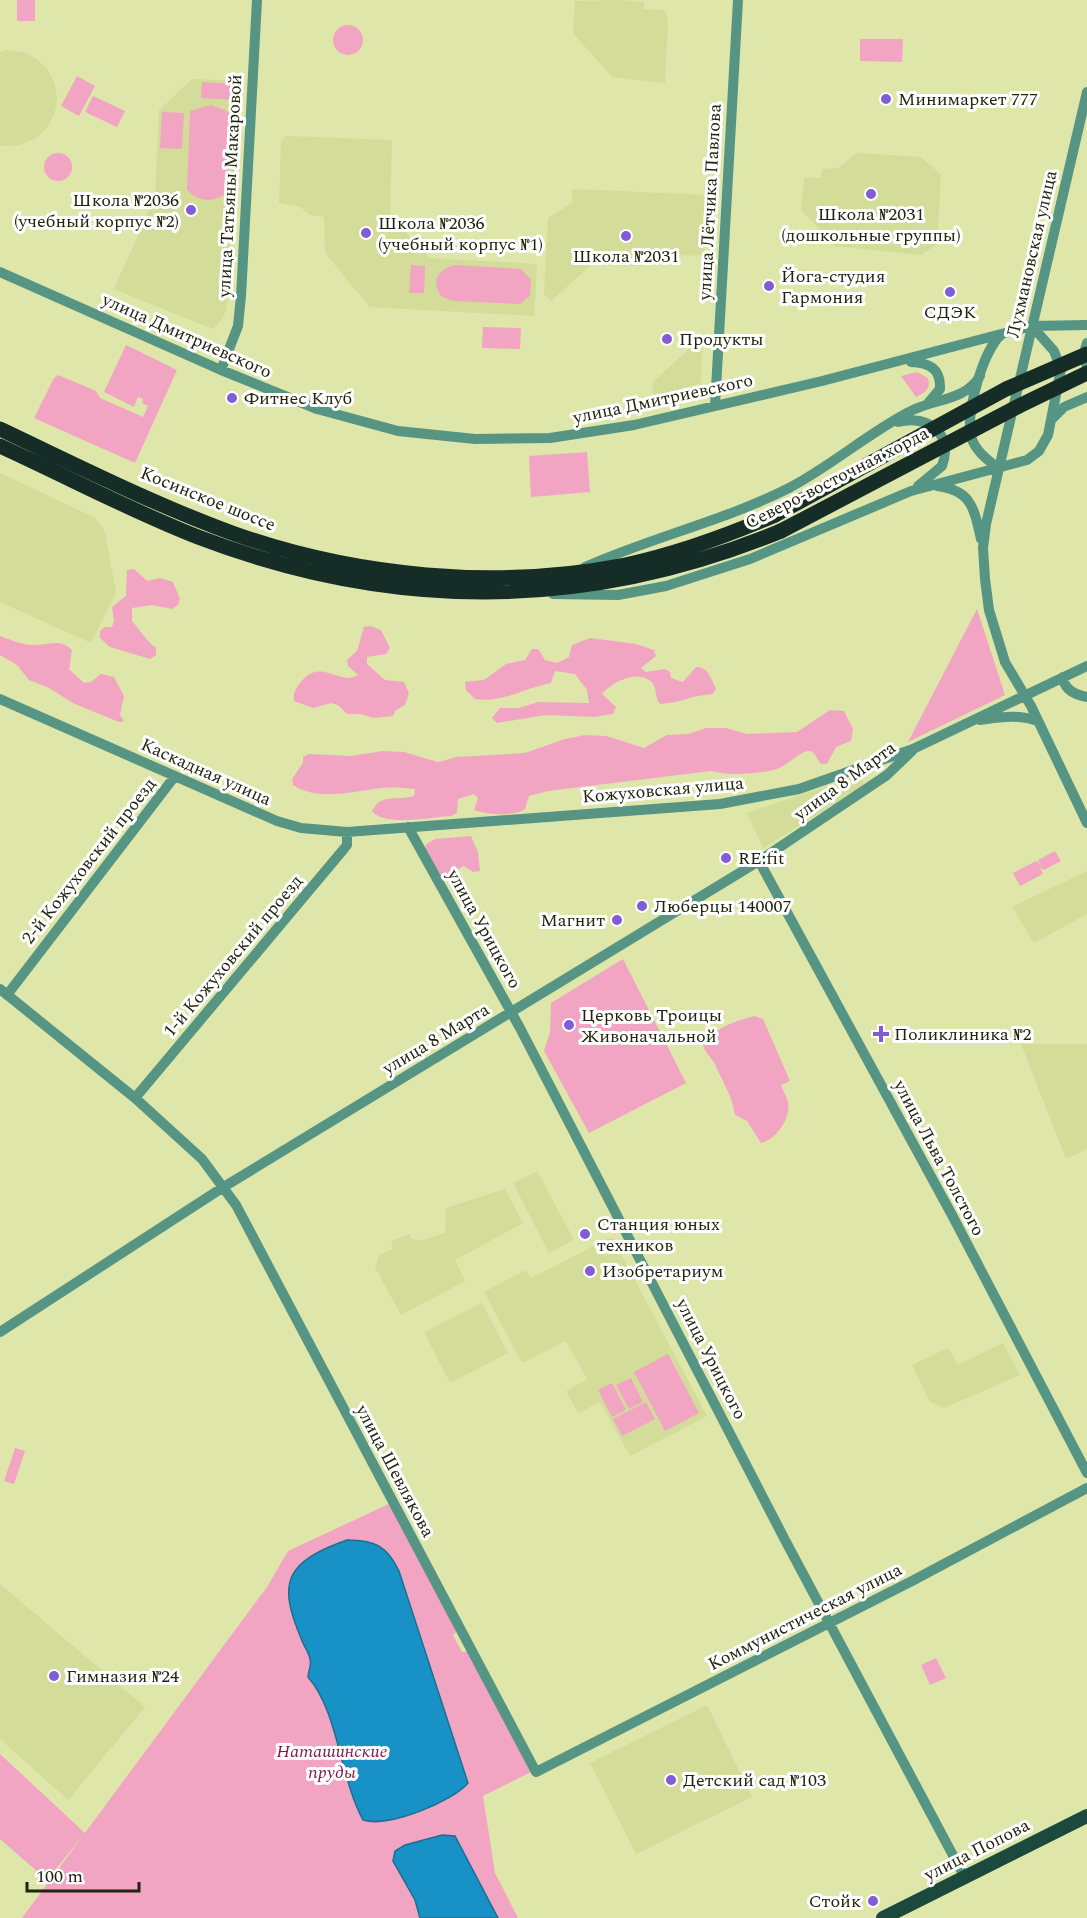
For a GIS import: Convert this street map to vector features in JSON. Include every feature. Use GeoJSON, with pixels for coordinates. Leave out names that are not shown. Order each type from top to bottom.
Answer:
{"type":"FeatureCollection","features":[{"type":"Feature","properties":{"kind":"highway","name":"Северо-восточная хорда"},"geometry":{"type":"LineString","coordinates":[[626,564],[681,551],[775,515],[1006,389],[1087,354]]}},
{"type":"Feature","properties":{"kind":"highway","name":"Северо-восточная хорда"},"geometry":{"type":"LineString","coordinates":[[522,592],[599,585],[678,568],[734,551],[781,531],[1021,405],[1087,374]]}},
{"type":"Feature","properties":{"kind":"highway","name":"Косинское шоссе"},"geometry":{"type":"LineString","coordinates":[[0,429],[204,522],[294,552],[356,566],[430,575],[502,576],[566,573],[626,564]]}},
{"type":"Feature","properties":{"kind":"highway","name":"Косинское шоссе"},"geometry":{"type":"LineString","coordinates":[[0,446],[197,536],[284,565],[339,578],[408,589],[522,592]]}},
{"type":"Feature","properties":{"kind":"main road","name":"улица Попова"},"geometry":{"type":"LineString","coordinates":[[883,1918],[1087,1816]]}},
{"type":"Feature","properties":{"kind":"street","name":"улица Татьяны Макаровой"},"geometry":{"type":"LineString","coordinates":[[221,370],[237,326],[241,296],[257,0]]}},
{"type":"Feature","properties":{"kind":"street","name":"улица Лётчика Павлова"},"geometry":{"type":"LineString","coordinates":[[715,406],[738,0]]}},
{"type":"Feature","properties":{"kind":"street","name":"Лухмановская улица"},"geometry":{"type":"LineString","coordinates":[[983,548],[999,469],[1087,92]]}},
{"type":"Feature","properties":{"kind":"street","name":"улица Дмитриевского"},"geometry":{"type":"LineString","coordinates":[[0,272],[221,370],[352,420],[398,431],[445,437],[550,438],[634,425],[901,361],[1032,326],[1087,325]]}},
{"type":"Feature","properties":{"kind":"street"},"geometry":{"type":"LineString","coordinates":[[522,592],[618,595],[666,586],[750,559],[911,491],[1026,460],[1039,451],[1052,420],[1061,369],[1054,351],[1032,326]]}},
{"type":"Feature","properties":{"kind":"street"},"geometry":{"type":"LineString","coordinates":[[999,469],[978,451],[971,436],[970,421],[988,350],[1002,334]]}},
{"type":"Feature","properties":{"kind":"street"},"geometry":{"type":"LineString","coordinates":[[1087,343],[1084,353],[1087,368]]}},
{"type":"Feature","properties":{"kind":"street"},"geometry":{"type":"LineString","coordinates":[[952,348],[965,347],[975,350],[981,371]]}},
{"type":"Feature","properties":{"kind":"street"},"geometry":{"type":"LineString","coordinates":[[901,361],[925,363],[938,373],[940,389],[926,405]]}},
{"type":"Feature","properties":{"kind":"street"},"geometry":{"type":"LineString","coordinates":[[566,573],[768,498],[808,477],[886,424],[926,405],[966,393],[981,371]]}},
{"type":"Feature","properties":{"kind":"street"},"geometry":{"type":"LineString","coordinates":[[1052,420],[1064,407],[1087,397]]}},
{"type":"Feature","properties":{"kind":"street"},"geometry":{"type":"LineString","coordinates":[[886,424],[910,419],[922,420],[937,428],[943,438],[945,455],[942,466],[911,491]]}},
{"type":"Feature","properties":{"kind":"street"},"geometry":{"type":"LineString","coordinates":[[934,485],[954,489],[969,501],[983,548],[989,610],[1005,662],[1036,717],[1087,824]]}},
{"type":"Feature","properties":{"kind":"street"},"geometry":{"type":"LineString","coordinates":[[913,749],[1087,666]]}},
{"type":"Feature","properties":{"kind":"street"},"geometry":{"type":"LineString","coordinates":[[1063,677],[1068,688],[1087,697]]}},
{"type":"Feature","properties":{"kind":"street","name":"Каскадная улица"},"geometry":{"type":"LineString","coordinates":[[0,699],[277,821],[301,828],[347,832],[408,827]]}},
{"type":"Feature","properties":{"kind":"street"},"geometry":{"type":"LineString","coordinates":[[968,723],[1008,716],[1036,717]]}},
{"type":"Feature","properties":{"kind":"street","name":"Кожуховская улица"},"geometry":{"type":"LineString","coordinates":[[408,827],[720,804],[799,789],[913,749]]}},
{"type":"Feature","properties":{"kind":"street","name":"улица 8 Марта"},"geometry":{"type":"LineString","coordinates":[[0,1332],[222,1188],[759,861],[897,767],[913,749]]}},
{"type":"Feature","properties":{"kind":"street"},"geometry":{"type":"LineString","coordinates":[[857,769],[866,769],[871,774],[868,787]]}},
{"type":"Feature","properties":{"kind":"street","name":"2-й Кожуховский проезд"},"geometry":{"type":"LineString","coordinates":[[3,992],[175,776]]}},
{"type":"Feature","properties":{"kind":"street","name":"улица Урицкого"},"geometry":{"type":"LineString","coordinates":[[408,827],[511,1012],[633,1242],[964,1876]]}},
{"type":"Feature","properties":{"kind":"street","name":"1-й Кожуховский проезд"},"geometry":{"type":"LineString","coordinates":[[135,1098],[347,845],[347,832]]}},
{"type":"Feature","properties":{"kind":"street","name":"улица Льва Толстого"},"geometry":{"type":"LineString","coordinates":[[759,861],[952,1215],[1087,1473]]}},
{"type":"Feature","properties":{"kind":"street","name":"улица Шевлякова"},"geometry":{"type":"LineString","coordinates":[[3,992],[135,1098],[202,1159],[236,1204],[536,1772]]}},
{"type":"Feature","properties":{"kind":"street","name":"Коммунистическая улица"},"geometry":{"type":"LineString","coordinates":[[536,1772],[830,1623],[1087,1488]]}},
{"type":"Feature","properties":{"kind":"shaded area"},"geometry":{"type":"Polygon","coordinates":[[[575,1],[644,2],[644,9],[665,10],[668,21],[665,83],[612,77],[573,33],[575,1]]]}},
{"type":"Feature","properties":{"kind":"shaded area"},"geometry":{"type":"Polygon","coordinates":[[[7,50],[23,52],[37,59],[48,70],[55,84],[57,100],[54,115],[46,129],[34,139],[19,145],[4,146],[0,145],[0,52],[7,50]]]}},
{"type":"Feature","properties":{"kind":"shaded area","name":"Школа №2036 (учебный корпус №2)"},"geometry":{"type":"Polygon","coordinates":[[[192,79],[239,81],[228,299],[224,317],[213,329],[114,289],[155,197],[159,110],[192,79]]]}},
{"type":"Feature","properties":{"kind":"shaded area","name":"Школа №2036 (учебный корпус №1)"},"geometry":{"type":"Polygon","coordinates":[[[286,136],[392,140],[390,216],[430,258],[537,264],[534,316],[370,307],[328,257],[325,250],[324,217],[310,215],[300,207],[279,203],[281,141],[286,136]]]}},
{"type":"Feature","properties":{"kind":"shaded area","name":"Школа №2031 (дошкольные группы)"},"geometry":{"type":"Polygon","coordinates":[[[857,153],[921,157],[941,175],[937,244],[921,255],[835,246],[801,210],[804,178],[821,178],[822,169],[838,168],[857,153]]]}},
{"type":"Feature","properties":{"kind":"shaded area","name":"Школа №2031"},"geometry":{"type":"Polygon","coordinates":[[[572,189],[708,195],[704,256],[653,254],[643,266],[591,265],[551,301],[544,294],[548,218],[572,203],[572,189]]]}},
{"type":"Feature","properties":{"kind":"shaded area"},"geometry":{"type":"Polygon","coordinates":[[[691,347],[702,347],[701,383],[655,396],[652,383],[691,347]]]}},
{"type":"Feature","properties":{"kind":"shaded area"},"geometry":{"type":"Polygon","coordinates":[[[0,473],[95,518],[105,532],[116,592],[91,643],[0,602],[0,473]]]}},
{"type":"Feature","properties":{"kind":"shaded area"},"geometry":{"type":"Polygon","coordinates":[[[860,775],[864,786],[763,848],[747,813],[860,775]]]}},
{"type":"Feature","properties":{"kind":"shaded area"},"geometry":{"type":"Polygon","coordinates":[[[1087,871],[1087,914],[1034,943],[1012,907],[1087,871]]]}},
{"type":"Feature","properties":{"kind":"shaded area"},"geometry":{"type":"Polygon","coordinates":[[[1021,1044],[1087,1044],[1087,1149],[1066,1159],[1021,1044]]]}},
{"type":"Feature","properties":{"kind":"shaded area"},"geometry":{"type":"Polygon","coordinates":[[[537,1171],[574,1240],[549,1253],[513,1183],[537,1171]]]}},
{"type":"Feature","properties":{"kind":"shaded area"},"geometry":{"type":"Polygon","coordinates":[[[505,1189],[523,1223],[455,1260],[465,1281],[401,1315],[375,1267],[379,1255],[393,1249],[391,1241],[409,1234],[411,1239],[422,1240],[445,1233],[446,1208],[505,1189]]]}},
{"type":"Feature","properties":{"kind":"shaded area"},"geometry":{"type":"Polygon","coordinates":[[[612,1237],[707,1416],[630,1456],[600,1402],[578,1413],[566,1391],[587,1379],[566,1341],[522,1363],[484,1292],[526,1270],[531,1278],[612,1237]]]}},
{"type":"Feature","properties":{"kind":"shaded area"},"geometry":{"type":"Polygon","coordinates":[[[482,1303],[508,1353],[450,1383],[424,1332],[482,1303]]]}},
{"type":"Feature","properties":{"kind":"shaded area"},"geometry":{"type":"Polygon","coordinates":[[[1003,1343],[1020,1375],[944,1408],[930,1402],[912,1365],[948,1348],[958,1365],[1003,1343]]]}},
{"type":"Feature","properties":{"kind":"shaded area","name":"Гимназия №24"},"geometry":{"type":"Polygon","coordinates":[[[0,1584],[145,1707],[68,1800],[0,1739],[0,1584]]]}},
{"type":"Feature","properties":{"kind":"shaded area","name":"Детский сад №103"},"geometry":{"type":"Polygon","coordinates":[[[707,1705],[752,1797],[636,1854],[590,1763],[707,1705]]]}},
{"type":"Feature","properties":{"kind":"green space"},"geometry":{"type":"Polygon","coordinates":[[[17,0],[35,0],[35,21],[17,21],[17,0]]]}},
{"type":"Feature","properties":{"kind":"green space"},"geometry":{"type":"Polygon","coordinates":[[[348,25],[359,29],[363,40],[359,51],[348,55],[337,51],[333,40],[337,29],[348,25]]]}},
{"type":"Feature","properties":{"kind":"green space"},"geometry":{"type":"Polygon","coordinates":[[[860,39],[903,39],[902,62],[860,61],[860,39]]]}},
{"type":"Feature","properties":{"kind":"green space"},"geometry":{"type":"Polygon","coordinates":[[[77,76],[95,86],[79,116],[61,106],[77,76]]]}},
{"type":"Feature","properties":{"kind":"green space"},"geometry":{"type":"Polygon","coordinates":[[[202,82],[236,84],[235,100],[201,98],[202,82]]]}},
{"type":"Feature","properties":{"kind":"green space"},"geometry":{"type":"Polygon","coordinates":[[[93,96],[125,111],[117,127],[85,112],[93,96]]]}},
{"type":"Feature","properties":{"kind":"green space"},"geometry":{"type":"Polygon","coordinates":[[[211,105],[232,113],[227,193],[206,200],[196,197],[187,190],[190,111],[211,105]]]}},
{"type":"Feature","properties":{"kind":"green space"},"geometry":{"type":"Polygon","coordinates":[[[162,112],[184,113],[182,149],[160,148],[162,112]]]}},
{"type":"Feature","properties":{"kind":"green space"},"geometry":{"type":"Polygon","coordinates":[[[58,153],[68,157],[72,167],[68,177],[58,181],[48,177],[44,167],[48,157],[58,153]]]}},
{"type":"Feature","properties":{"kind":"green space"},"geometry":{"type":"Polygon","coordinates":[[[411,265],[425,266],[424,293],[409,293],[411,265]]]}},
{"type":"Feature","properties":{"kind":"green space"},"geometry":{"type":"Polygon","coordinates":[[[455,265],[521,269],[531,280],[530,296],[520,304],[453,301],[442,297],[436,281],[440,273],[455,265]]]}},
{"type":"Feature","properties":{"kind":"green space"},"geometry":{"type":"Polygon","coordinates":[[[483,327],[521,328],[520,349],[482,348],[483,327]]]}},
{"type":"Feature","properties":{"kind":"green space"},"geometry":{"type":"Polygon","coordinates":[[[126,345],[177,370],[135,463],[34,418],[54,378],[58,375],[96,391],[100,398],[143,417],[148,406],[142,403],[143,399],[138,397],[134,407],[104,392],[126,345]]]}},
{"type":"Feature","properties":{"kind":"green space"},"geometry":{"type":"Polygon","coordinates":[[[917,372],[928,378],[929,385],[925,392],[916,397],[901,376],[917,372]]]}},
{"type":"Feature","properties":{"kind":"green space"},"geometry":{"type":"Polygon","coordinates":[[[587,452],[590,492],[531,497],[529,456],[587,452]]]}},
{"type":"Feature","properties":{"kind":"green space"},"geometry":{"type":"Polygon","coordinates":[[[134,569],[147,581],[160,578],[173,582],[180,599],[178,605],[172,609],[152,605],[132,608],[132,621],[156,648],[156,655],[150,659],[110,647],[100,638],[100,631],[105,627],[112,627],[114,621],[112,607],[126,596],[127,570],[134,569]]]}},
{"type":"Feature","properties":{"kind":"green space"},"geometry":{"type":"Polygon","coordinates":[[[977,609],[1005,695],[908,742],[977,609]]]}},
{"type":"Feature","properties":{"kind":"green space"},"geometry":{"type":"Polygon","coordinates":[[[370,626],[381,630],[390,648],[386,654],[367,657],[367,664],[385,680],[404,682],[409,693],[405,705],[396,710],[393,716],[373,718],[361,714],[347,714],[338,705],[331,703],[313,708],[294,701],[298,685],[308,675],[315,672],[344,678],[358,675],[348,666],[347,660],[357,651],[364,627],[370,626]]]}},
{"type":"Feature","properties":{"kind":"green space"},"geometry":{"type":"Polygon","coordinates":[[[0,636],[25,644],[59,643],[68,646],[72,650],[69,669],[84,683],[91,682],[101,674],[114,677],[124,696],[120,715],[124,721],[119,722],[75,704],[47,687],[29,680],[17,665],[0,655],[0,636]]]}},
{"type":"Feature","properties":{"kind":"green space"},"geometry":{"type":"Polygon","coordinates":[[[590,638],[636,644],[654,650],[656,656],[641,668],[646,672],[665,669],[670,672],[671,678],[683,682],[696,667],[700,667],[709,674],[716,688],[713,694],[660,704],[654,686],[649,680],[643,677],[628,678],[606,689],[602,694],[616,707],[613,714],[594,717],[545,715],[497,723],[492,718],[500,708],[519,708],[538,702],[589,703],[587,690],[575,674],[555,671],[551,683],[495,699],[475,699],[466,690],[465,682],[484,680],[506,664],[525,660],[532,649],[538,649],[545,660],[557,663],[569,657],[572,645],[590,638]]]}},
{"type":"Feature","properties":{"kind":"green space"},"geometry":{"type":"Polygon","coordinates":[[[830,710],[844,711],[853,729],[851,741],[836,747],[827,764],[821,764],[811,751],[806,751],[777,769],[762,772],[735,774],[711,771],[548,791],[529,796],[525,809],[507,814],[474,810],[478,798],[474,794],[458,799],[457,813],[451,816],[409,820],[386,819],[372,811],[376,805],[385,800],[414,796],[415,789],[386,788],[325,794],[303,790],[293,785],[292,779],[303,763],[303,757],[309,754],[350,756],[383,751],[404,752],[438,762],[457,757],[525,753],[565,739],[585,735],[606,736],[644,748],[667,735],[688,734],[706,728],[726,728],[747,734],[797,732],[830,710]]]}},
{"type":"Feature","properties":{"kind":"green space"},"geometry":{"type":"Polygon","coordinates":[[[471,836],[478,852],[480,871],[473,872],[464,866],[442,877],[428,856],[425,845],[435,839],[471,836]]]}},
{"type":"Feature","properties":{"kind":"green space"},"geometry":{"type":"Polygon","coordinates":[[[1055,851],[1061,861],[1044,870],[1040,867],[1043,874],[1020,886],[1013,873],[1036,861],[1040,864],[1038,860],[1055,851]]]}},
{"type":"Feature","properties":{"kind":"green space"},"geometry":{"type":"Polygon","coordinates":[[[623,959],[686,1083],[589,1133],[544,1051],[550,1032],[551,1003],[623,959]]]}},
{"type":"Feature","properties":{"kind":"green space"},"geometry":{"type":"Polygon","coordinates":[[[754,1016],[763,1019],[790,1081],[781,1085],[788,1103],[785,1121],[772,1138],[761,1143],[747,1121],[735,1115],[732,1101],[703,1044],[719,1029],[754,1016]]]}},
{"type":"Feature","properties":{"kind":"green space"},"geometry":{"type":"Polygon","coordinates":[[[668,1354],[699,1413],[665,1431],[634,1372],[668,1354]]]}},
{"type":"Feature","properties":{"kind":"green space"},"geometry":{"type":"Polygon","coordinates":[[[631,1378],[643,1402],[629,1409],[616,1385],[631,1378]]]}},
{"type":"Feature","properties":{"kind":"green space"},"geometry":{"type":"Polygon","coordinates":[[[612,1383],[626,1410],[612,1417],[598,1390],[612,1383]]]}},
{"type":"Feature","properties":{"kind":"green space"},"geometry":{"type":"Polygon","coordinates":[[[646,1402],[655,1419],[622,1436],[613,1419],[646,1402]]]}},
{"type":"Feature","properties":{"kind":"green space"},"geometry":{"type":"Polygon","coordinates":[[[15,1448],[25,1451],[14,1484],[4,1481],[15,1448]]]}},
{"type":"Feature","properties":{"kind":"green space","name":"Наташинские пруды"},"geometry":{"type":"Polygon","coordinates":[[[391,1503],[458,1630],[453,1635],[462,1652],[470,1651],[533,1771],[483,1796],[495,1873],[518,1918],[22,1918],[267,1587],[288,1551],[391,1503]]]}},
{"type":"Feature","properties":{"kind":"green space"},"geometry":{"type":"Polygon","coordinates":[[[936,1658],[946,1678],[930,1685],[921,1665],[936,1658]]]}},
{"type":"Feature","properties":{"kind":"green space"},"geometry":{"type":"Polygon","coordinates":[[[0,1754],[85,1833],[47,1880],[0,1839],[0,1754]]]}},
{"type":"Feature","properties":{"kind":"water","name":"Наташинские пруды"},"geometry":{"type":"Polygon","coordinates":[[[347,1540],[365,1541],[379,1546],[390,1556],[399,1571],[468,1783],[448,1798],[419,1812],[388,1820],[363,1820],[355,1803],[333,1726],[318,1691],[308,1677],[311,1664],[309,1656],[293,1618],[289,1601],[292,1575],[300,1565],[311,1556],[347,1540]]]}},
{"type":"Feature","properties":{"kind":"water"},"geometry":{"type":"Polygon","coordinates":[[[442,1835],[455,1836],[498,1918],[420,1918],[415,1900],[393,1861],[395,1851],[405,1845],[442,1835]]]}},
{"type":"Feature","properties":{"kind":"place","name":"Минимаркет 777"},"geometry":{"type":"Point","coordinates":[886,99]}},
{"type":"Feature","properties":{"kind":"place","name":"Школа №2031 (дошкольные группы)"},"geometry":{"type":"Point","coordinates":[871,194]}},
{"type":"Feature","properties":{"kind":"place","name":"Школа №2036 (учебный корпус №2)"},"geometry":{"type":"Point","coordinates":[191,210]}},
{"type":"Feature","properties":{"kind":"place","name":"Школа №2036 (учебный корпус №1)"},"geometry":{"type":"Point","coordinates":[366,233]}},
{"type":"Feature","properties":{"kind":"place","name":"Школа №2031"},"geometry":{"type":"Point","coordinates":[626,236]}},
{"type":"Feature","properties":{"kind":"place","name":"Йога-студия Гармония"},"geometry":{"type":"Point","coordinates":[769,286]}},
{"type":"Feature","properties":{"kind":"place","name":"СДЭК"},"geometry":{"type":"Point","coordinates":[950,292]}},
{"type":"Feature","properties":{"kind":"place","name":"Продукты"},"geometry":{"type":"Point","coordinates":[667,339]}},
{"type":"Feature","properties":{"kind":"place","name":"Фитнес Клуб"},"geometry":{"type":"Point","coordinates":[232,398]}},
{"type":"Feature","properties":{"kind":"place","name":"RE:fit"},"geometry":{"type":"Point","coordinates":[726,858]}},
{"type":"Feature","properties":{"kind":"place","name":"Люберцы 140007"},"geometry":{"type":"Point","coordinates":[642,906]}},
{"type":"Feature","properties":{"kind":"place","name":"Магнит"},"geometry":{"type":"Point","coordinates":[617,920]}},
{"type":"Feature","properties":{"kind":"place","name":"Церковь Троицы Живоначальной"},"geometry":{"type":"Point","coordinates":[569,1025]}},
{"type":"Feature","properties":{"kind":"place","name":"Поликлиника №2"},"geometry":{"type":"Point","coordinates":[881,1034]}},
{"type":"Feature","properties":{"kind":"place","name":"Станция юных техников"},"geometry":{"type":"Point","coordinates":[585,1234]}},
{"type":"Feature","properties":{"kind":"place","name":"Изобретариум"},"geometry":{"type":"Point","coordinates":[590,1271]}},
{"type":"Feature","properties":{"kind":"place","name":"Гимназия №24"},"geometry":{"type":"Point","coordinates":[54,1676]}},
{"type":"Feature","properties":{"kind":"place","name":"Детский сад №103"},"geometry":{"type":"Point","coordinates":[671,1780]}},
{"type":"Feature","properties":{"kind":"place","name":"Стойк"},"geometry":{"type":"Point","coordinates":[873,1901]}}]}
